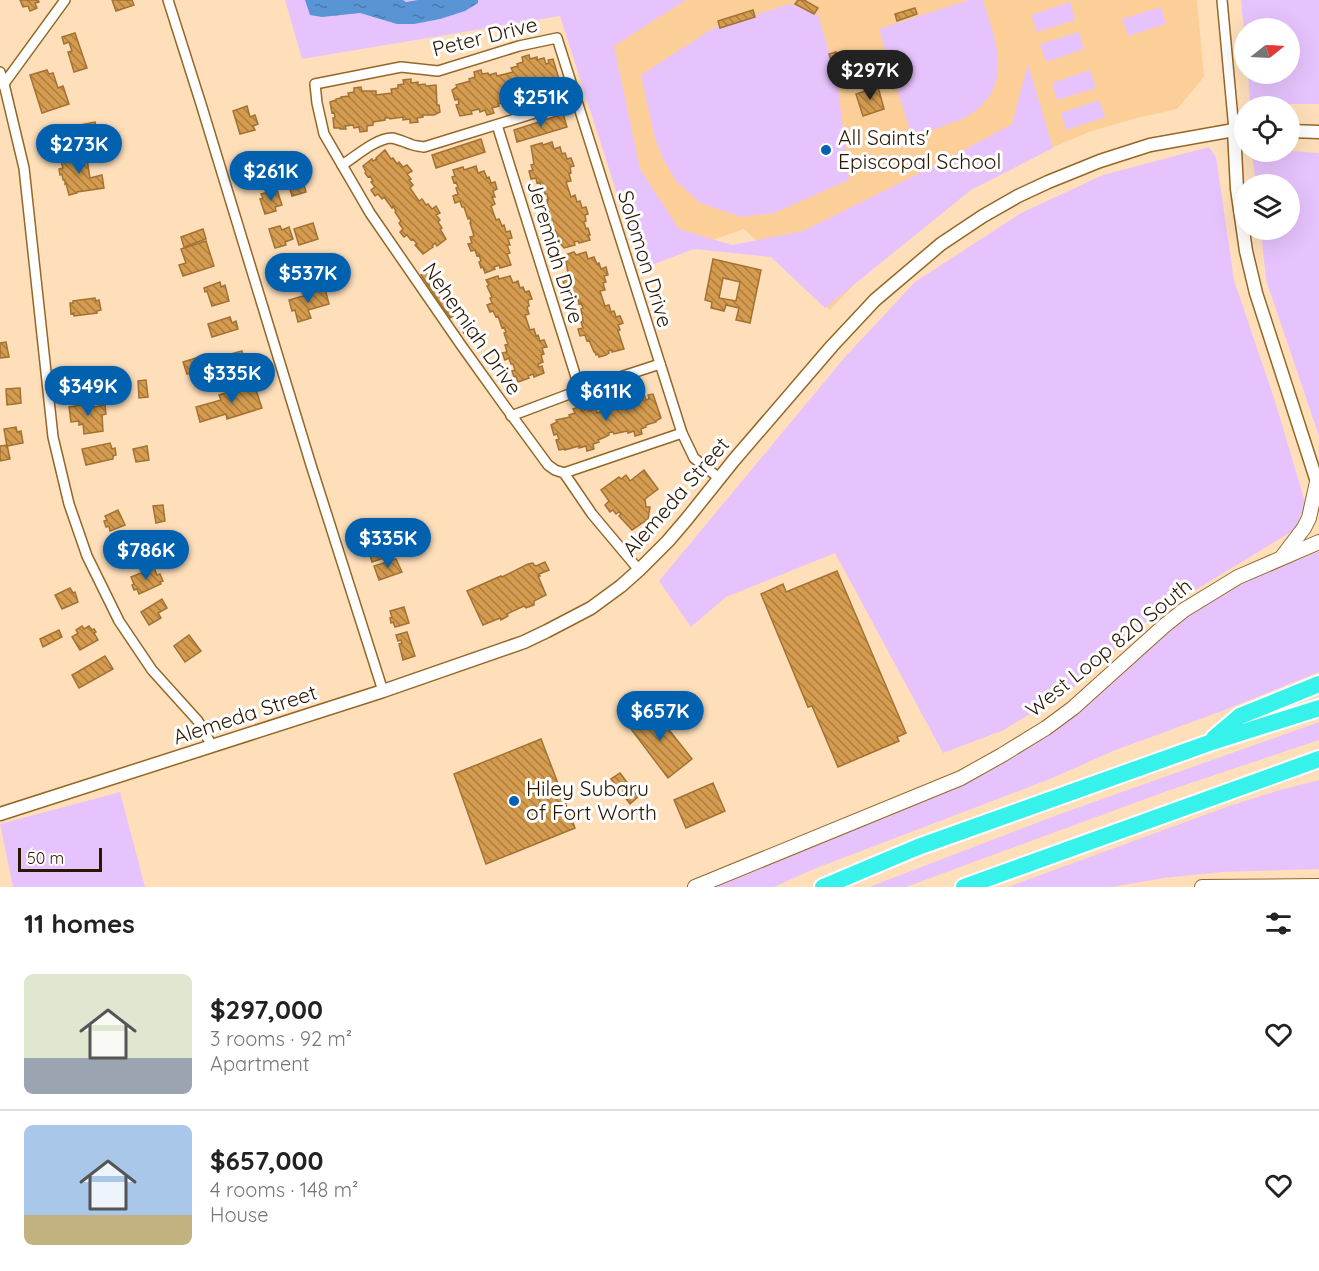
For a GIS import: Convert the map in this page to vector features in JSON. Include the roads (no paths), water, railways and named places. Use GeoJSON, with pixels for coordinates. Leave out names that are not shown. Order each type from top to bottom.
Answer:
{"type":"FeatureCollection","features":[{"type":"Feature","properties":{"kind":"highway"},"geometry":{"type":"LineString","coordinates":[[1209,743],[1240,716],[1319,684]]}},
{"type":"Feature","properties":{"kind":"highway"},"geometry":{"type":"LineString","coordinates":[[823,887],[918,847],[1209,743],[1319,708]]}},
{"type":"Feature","properties":{"kind":"highway"},"geometry":{"type":"LineString","coordinates":[[963,887],[1319,759]]}},
{"type":"Feature","properties":{"kind":"highway"},"geometry":{"type":"LineString","coordinates":[[1283,771],[1319,765]]}},
{"type":"Feature","properties":{"kind":"main road"},"geometry":{"type":"LineString","coordinates":[[1281,558],[1304,528],[1318,485]]}},
{"type":"Feature","properties":{"kind":"main road","name":"West Loop 820 South"},"geometry":{"type":"LineString","coordinates":[[695,887],[961,778],[1046,728],[1073,708],[1184,610],[1238,577],[1319,542]]}},
{"type":"Feature","properties":{"kind":"main road"},"geometry":{"type":"LineString","coordinates":[[1202,887],[1319,886]]}},
{"type":"Feature","properties":{"kind":"street"},"geometry":{"type":"LineString","coordinates":[[2,86],[65,0]]}},
{"type":"Feature","properties":{"kind":"street"},"geometry":{"type":"LineString","coordinates":[[168,0],[382,691]]}},
{"type":"Feature","properties":{"kind":"street"},"geometry":{"type":"LineString","coordinates":[[1222,0],[1235,96]]}},
{"type":"Feature","properties":{"kind":"street","name":"Peter Drive"},"geometry":{"type":"LineString","coordinates":[[315,84],[401,67],[438,71],[519,45],[557,38]]}},
{"type":"Feature","properties":{"kind":"street","name":"Solomon Drive"},"geometry":{"type":"LineString","coordinates":[[557,38],[682,433],[694,458],[719,478]]}},
{"type":"Feature","properties":{"kind":"street"},"geometry":{"type":"LineString","coordinates":[[0,72],[24,168],[53,437],[69,504],[87,556],[119,621],[152,670],[198,721],[212,746]]}},
{"type":"Feature","properties":{"kind":"street","name":"Nehemiah Drive"},"geometry":{"type":"LineString","coordinates":[[315,84],[324,134],[370,213],[511,416],[548,465],[564,473],[592,514],[639,570]]}},
{"type":"Feature","properties":{"kind":"street"},"geometry":{"type":"LineString","coordinates":[[342,165],[374,144],[392,138],[424,147],[577,100]]}},
{"type":"Feature","properties":{"kind":"street","name":"Jeremiah Drive"},"geometry":{"type":"LineString","coordinates":[[497,125],[580,390]]}},
{"type":"Feature","properties":{"kind":"street","name":"Alemeda Street"},"geometry":{"type":"LineString","coordinates":[[0,814],[382,691],[524,642],[591,608],[639,570],[686,520],[832,345],[874,300],[941,244],[1018,196],[1100,161],[1150,145],[1234,131]]}},
{"type":"Feature","properties":{"kind":"street"},"geometry":{"type":"LineString","coordinates":[[1300,131],[1319,132]]}},
{"type":"Feature","properties":{"kind":"street"},"geometry":{"type":"LineString","coordinates":[[1238,162],[1237,189],[1246,250],[1256,293],[1318,485]]}},
{"type":"Feature","properties":{"kind":"street"},"geometry":{"type":"LineString","coordinates":[[511,416],[580,390],[660,364]]}},
{"type":"Feature","properties":{"kind":"street"},"geometry":{"type":"LineString","coordinates":[[564,473],[682,433]]}},
{"type":"Feature","properties":{"kind":"water"},"geometry":{"type":"Polygon","coordinates":[[[305,0],[403,0],[406,2],[478,0],[478,3],[465,11],[440,19],[414,24],[397,24],[360,13],[322,17],[310,15],[305,0]]]}},
{"type":"Feature","properties":{"kind":"place","name":"All Saints' Episcopal School"},"geometry":{"type":"Point","coordinates":[826,150]}},
{"type":"Feature","properties":{"kind":"place","name":"Hiley Subaru of Fort Worth"},"geometry":{"type":"Point","coordinates":[514,801]}}]}
